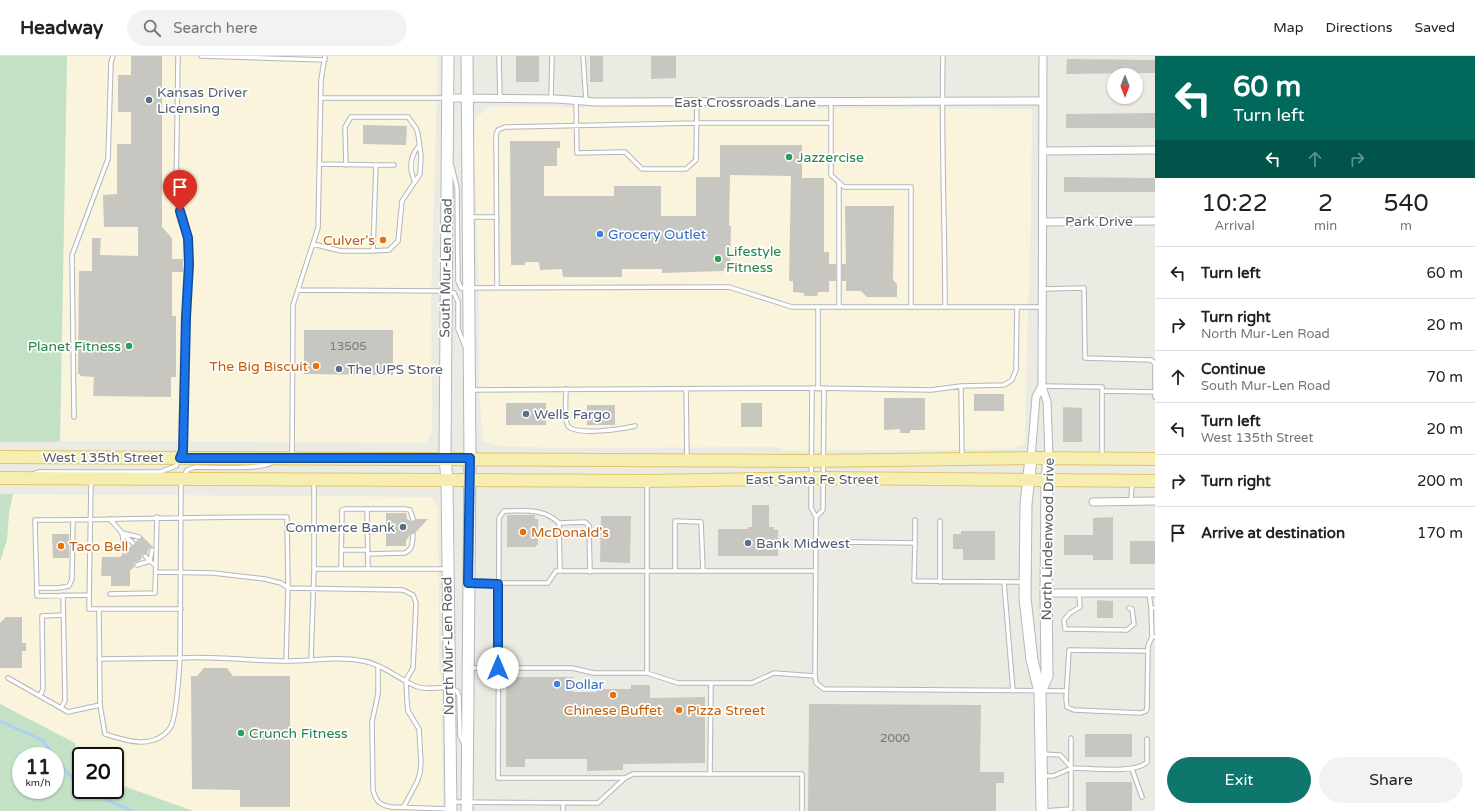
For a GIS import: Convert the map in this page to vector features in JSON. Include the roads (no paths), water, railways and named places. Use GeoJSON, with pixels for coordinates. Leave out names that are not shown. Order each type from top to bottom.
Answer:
{"type":"FeatureCollection","features":[{"type":"Feature","properties":{"kind":"main road","name":"South Mur-Len Road"},"geometry":{"type":"LineString","coordinates":[[447,480],[445,458],[448,56]]}},
{"type":"Feature","properties":{"kind":"main road","name":"South Mur-Len Road"},"geometry":{"type":"LineString","coordinates":[[467,56],[470,480]]}},
{"type":"Feature","properties":{"kind":"main road","name":"West 135th Street"},"geometry":{"type":"LineString","coordinates":[[0,457],[470,458]]}},
{"type":"Feature","properties":{"kind":"main road","name":"East Santa Fe Street"},"geometry":{"type":"LineString","coordinates":[[470,458],[812,461],[1031,458],[1155,459]]}},
{"type":"Feature","properties":{"kind":"main road","name":"North Lindenwood Drive"},"geometry":{"type":"LineString","coordinates":[[1031,458],[1026,504],[1025,598],[1032,660],[1040,692],[1042,811]]}},
{"type":"Feature","properties":{"kind":"main road","name":"North Lindenwood Drive"},"geometry":{"type":"LineString","coordinates":[[1040,692],[1047,676],[1047,480],[1049,458]]}},
{"type":"Feature","properties":{"kind":"main road","name":"West 135th Street"},"geometry":{"type":"LineString","coordinates":[[0,478],[91,480],[470,480]]}},
{"type":"Feature","properties":{"kind":"main road","name":"East Santa Fe Street"},"geometry":{"type":"LineString","coordinates":[[470,480],[647,481],[825,478],[1155,481]]}},
{"type":"Feature","properties":{"kind":"main road","name":"North Mur-Len Road"},"geometry":{"type":"LineString","coordinates":[[447,480],[446,569],[451,807]]}},
{"type":"Feature","properties":{"kind":"main road","name":"North Mur-Len Road"},"geometry":{"type":"LineString","coordinates":[[467,807],[470,480]]}},
{"type":"Feature","properties":{"kind":"street","name":"North Lindenwood Drive"},"geometry":{"type":"LineString","coordinates":[[1044,56],[1042,386],[1047,402],[1049,458]]}},
{"type":"Feature","properties":{"kind":"street","name":"East Crossroads Lane"},"geometry":{"type":"LineString","coordinates":[[448,98],[697,102],[1043,101]]}},
{"type":"Feature","properties":{"kind":"street"},"geometry":{"type":"LineString","coordinates":[[1043,151],[1155,150]]}},
{"type":"Feature","properties":{"kind":"street","name":"Park Drive"},"geometry":{"type":"LineString","coordinates":[[1043,222],[1155,221]]}},
{"type":"Feature","properties":{"kind":"street","name":"North Lindenwood Drive"},"geometry":{"type":"LineString","coordinates":[[1031,458],[1036,397],[1042,386]]}},
{"type":"Feature","properties":{"kind":"street"},"geometry":{"type":"LineString","coordinates":[[1093,502],[1132,500],[1155,501]]}},
{"type":"Feature","properties":{"kind":"street"},"geometry":{"type":"LineString","coordinates":[[1046,593],[1152,593]]}},
{"type":"Feature","properties":{"kind":"lane"},"geometry":{"type":"LineString","coordinates":[[74,417],[72,255],[108,159],[111,62],[113,56]]}},
{"type":"Feature","properties":{"kind":"lane"},"geometry":{"type":"LineString","coordinates":[[23,478],[38,472],[160,472],[176,466],[183,451],[186,317],[189,264],[188,238],[176,198],[178,56]]}},
{"type":"Feature","properties":{"kind":"lane"},"geometry":{"type":"LineString","coordinates":[[201,56],[325,58],[321,80],[319,216],[313,244],[293,305],[292,458]]}},
{"type":"Feature","properties":{"kind":"lane"},"geometry":{"type":"LineString","coordinates":[[499,56],[500,98]]}},
{"type":"Feature","properties":{"kind":"lane"},"geometry":{"type":"LineString","coordinates":[[551,99],[552,56]]}},
{"type":"Feature","properties":{"kind":"lane"},"geometry":{"type":"LineString","coordinates":[[583,56],[586,101]]}},
{"type":"Feature","properties":{"kind":"lane"},"geometry":{"type":"LineString","coordinates":[[943,56],[942,101],[945,307]]}},
{"type":"Feature","properties":{"kind":"lane"},"geometry":{"type":"LineString","coordinates":[[321,98],[448,98]]}},
{"type":"Feature","properties":{"kind":"lane"},"geometry":{"type":"LineString","coordinates":[[576,101],[577,154],[625,152],[642,169],[686,169],[696,160],[697,102]]}},
{"type":"Feature","properties":{"kind":"lane"},"geometry":{"type":"LineString","coordinates":[[831,102],[831,175],[844,187],[912,187],[911,307]]}},
{"type":"Feature","properties":{"kind":"lane"},"geometry":{"type":"LineString","coordinates":[[313,244],[341,251],[373,251],[389,250],[398,241],[402,200],[420,174],[421,156],[418,147],[416,128],[408,117],[351,117],[345,127],[346,164]]}},
{"type":"Feature","properties":{"kind":"lane"},"geometry":{"type":"LineString","coordinates":[[497,288],[496,135],[498,130],[505,127],[576,124],[831,123]]}},
{"type":"Feature","properties":{"kind":"lane"},"geometry":{"type":"LineString","coordinates":[[415,182],[412,176],[410,159],[418,147]]}},
{"type":"Feature","properties":{"kind":"lane"},"geometry":{"type":"LineString","coordinates":[[447,152],[457,188],[458,281],[461,288],[729,287],[792,307],[1042,307]]}},
{"type":"Feature","properties":{"kind":"lane"},"geometry":{"type":"LineString","coordinates":[[320,164],[394,165]]}},
{"type":"Feature","properties":{"kind":"lane"},"geometry":{"type":"LineString","coordinates":[[373,251],[376,165]]}},
{"type":"Feature","properties":{"kind":"lane"},"geometry":{"type":"LineString","coordinates":[[839,183],[839,307]]}},
{"type":"Feature","properties":{"kind":"lane"},"geometry":{"type":"LineString","coordinates":[[468,217],[497,217]]}},
{"type":"Feature","properties":{"kind":"lane"},"geometry":{"type":"LineString","coordinates":[[1043,289],[1084,288],[1085,358],[1151,360],[1155,363],[1155,396]]}},
{"type":"Feature","properties":{"kind":"lane"},"geometry":{"type":"LineString","coordinates":[[298,290],[446,291],[454,293],[458,302],[458,329],[469,355]]}},
{"type":"Feature","properties":{"kind":"lane"},"geometry":{"type":"LineString","coordinates":[[818,307],[818,389]]}},
{"type":"Feature","properties":{"kind":"lane"},"geometry":{"type":"LineString","coordinates":[[469,390],[812,388],[931,390],[961,386],[1004,385],[1012,380],[1016,370],[1017,307]]}},
{"type":"Feature","properties":{"kind":"lane"},"geometry":{"type":"LineString","coordinates":[[961,386],[962,459]]}},
{"type":"Feature","properties":{"kind":"lane"},"geometry":{"type":"LineString","coordinates":[[1042,386],[1102,386],[1102,458]]}},
{"type":"Feature","properties":{"kind":"lane"},"geometry":{"type":"LineString","coordinates":[[812,388],[812,461],[810,478],[811,508],[816,518],[816,683],[824,689],[1040,692],[1066,691]]}},
{"type":"Feature","properties":{"kind":"lane"},"geometry":{"type":"LineString","coordinates":[[566,389],[566,421],[568,426],[574,430],[609,430],[635,426]]}},
{"type":"Feature","properties":{"kind":"lane"},"geometry":{"type":"LineString","coordinates":[[686,389],[687,460]]}},
{"type":"Feature","properties":{"kind":"lane"},"geometry":{"type":"LineString","coordinates":[[816,518],[824,510],[824,389]]}},
{"type":"Feature","properties":{"kind":"lane"},"geometry":{"type":"LineString","coordinates":[[1102,391],[1155,392]]}},
{"type":"Feature","properties":{"kind":"lane"},"geometry":{"type":"LineString","coordinates":[[99,610],[100,705],[105,734],[127,741],[152,742],[171,728],[175,708],[180,658],[181,479],[187,470],[195,467],[268,465],[279,458]]}},
{"type":"Feature","properties":{"kind":"lane"},"geometry":{"type":"LineString","coordinates":[[91,480],[89,610],[181,609]]}},
{"type":"Feature","properties":{"kind":"lane"},"geometry":{"type":"LineString","coordinates":[[311,660],[314,570],[314,480]]}},
{"type":"Feature","properties":{"kind":"lane"},"geometry":{"type":"LineString","coordinates":[[647,481],[647,673]]}},
{"type":"Feature","properties":{"kind":"lane"},"geometry":{"type":"LineString","coordinates":[[1132,481],[1132,500]]}},
{"type":"Feature","properties":{"kind":"lane"},"geometry":{"type":"LineString","coordinates":[[341,570],[342,510],[345,508],[410,510],[413,519]]}},
{"type":"Feature","properties":{"kind":"lane"},"geometry":{"type":"LineString","coordinates":[[367,509],[368,569]]}},
{"type":"Feature","properties":{"kind":"lane"},"geometry":{"type":"LineString","coordinates":[[560,571],[559,523],[552,515],[541,511],[504,511],[499,518],[498,778],[625,778]]}},
{"type":"Feature","properties":{"kind":"lane"},"geometry":{"type":"LineString","coordinates":[[89,595],[37,596],[35,520],[91,520],[181,516],[287,517],[288,588],[286,661]]}},
{"type":"Feature","properties":{"kind":"lane"},"geometry":{"type":"LineString","coordinates":[[110,594],[155,594],[157,517]]}},
{"type":"Feature","properties":{"kind":"lane"},"geometry":{"type":"LineString","coordinates":[[110,519],[133,543]]}},
{"type":"Feature","properties":{"kind":"lane"},"geometry":{"type":"LineString","coordinates":[[37,588],[58,588],[68,586],[72,579],[73,520]]}},
{"type":"Feature","properties":{"kind":"lane"},"geometry":{"type":"LineString","coordinates":[[915,520],[914,581],[1026,582]]}},
{"type":"Feature","properties":{"kind":"lane"},"geometry":{"type":"LineString","coordinates":[[940,520],[940,582]]}},
{"type":"Feature","properties":{"kind":"lane"},"geometry":{"type":"LineString","coordinates":[[559,523],[585,522],[589,526],[590,572]]}},
{"type":"Feature","properties":{"kind":"lane"},"geometry":{"type":"LineString","coordinates":[[675,570],[675,522],[701,522],[703,570]]}},
{"type":"Feature","properties":{"kind":"lane"},"geometry":{"type":"LineString","coordinates":[[122,533],[139,538]]}},
{"type":"Feature","properties":{"kind":"lane"},"geometry":{"type":"LineString","coordinates":[[122,533],[125,552]]}},
{"type":"Feature","properties":{"kind":"lane"},"geometry":{"type":"LineString","coordinates":[[341,550],[405,553],[410,551],[413,535]]}},
{"type":"Feature","properties":{"kind":"lane"},"geometry":{"type":"LineString","coordinates":[[816,544],[850,542],[915,543]]}},
{"type":"Feature","properties":{"kind":"lane"},"geometry":{"type":"LineString","coordinates":[[150,561],[152,550]]}},
{"type":"Feature","properties":{"kind":"lane"},"geometry":{"type":"LineString","coordinates":[[145,556],[156,566]]}},
{"type":"Feature","properties":{"kind":"lane"},"geometry":{"type":"LineString","coordinates":[[137,564],[150,561]]}},
{"type":"Feature","properties":{"kind":"lane"},"geometry":{"type":"LineString","coordinates":[[314,570],[446,569]]}},
{"type":"Feature","properties":{"kind":"lane"},"geometry":{"type":"LineString","coordinates":[[468,583],[548,583],[556,571],[816,571]]}},
{"type":"Feature","properties":{"kind":"lane"},"geometry":{"type":"LineString","coordinates":[[156,572],[213,573],[265,579],[281,583],[288,588],[313,590],[403,590],[413,595],[416,603],[413,668],[406,680],[408,711],[419,729],[421,762],[417,782],[403,808]]}},
{"type":"Feature","properties":{"kind":"lane"},"geometry":{"type":"LineString","coordinates":[[1004,582],[1013,691]]}},
{"type":"Feature","properties":{"kind":"lane"},"geometry":{"type":"LineString","coordinates":[[1080,593],[1080,607],[1070,613],[1064,620],[1065,629],[1127,630],[1134,624],[1132,609],[1129,608]]}},
{"type":"Feature","properties":{"kind":"lane"},"geometry":{"type":"LineString","coordinates":[[1148,651],[1069,650],[1066,691],[1068,707],[1074,710],[1141,713],[1146,711],[1148,651],[1154,637],[1152,593]]}},
{"type":"Feature","properties":{"kind":"lane"},"geometry":{"type":"LineString","coordinates":[[61,708],[65,701],[63,595]]}},
{"type":"Feature","properties":{"kind":"lane"},"geometry":{"type":"LineString","coordinates":[[40,696],[43,689],[42,616],[63,615]]}},
{"type":"Feature","properties":{"kind":"lane"},"geometry":{"type":"LineString","coordinates":[[99,659],[213,657],[286,661],[362,660],[378,666],[418,686],[431,689],[454,689],[459,694],[460,736],[461,740],[467,747]]}},
{"type":"Feature","properties":{"kind":"lane"},"geometry":{"type":"LineString","coordinates":[[378,666],[378,694],[372,722],[373,790],[375,798],[381,805],[403,808],[598,803],[625,778],[633,774],[802,774],[802,811]]}},
{"type":"Feature","properties":{"kind":"lane"},"geometry":{"type":"LineString","coordinates":[[468,668],[572,668],[594,673],[647,673],[678,683],[752,683],[774,673],[815,676]]}},
{"type":"Feature","properties":{"kind":"lane"},"geometry":{"type":"LineString","coordinates":[[8,678],[68,712],[100,705]]}},
{"type":"Feature","properties":{"kind":"lane"},"geometry":{"type":"LineString","coordinates":[[710,773],[711,683]]}},
{"type":"Feature","properties":{"kind":"lane"},"geometry":{"type":"LineString","coordinates":[[1042,811],[1072,809],[1071,738]]}},
{"type":"Feature","properties":{"kind":"lane"},"geometry":{"type":"LineString","coordinates":[[1042,776],[1054,776],[1072,768],[1132,769],[1144,766],[1147,762],[1147,739]]}},
{"type":"Feature","properties":{"kind":"lane"},"geometry":{"type":"LineString","coordinates":[[1042,754],[1060,755],[1072,768]]}},
{"type":"Feature","properties":{"kind":"lane"},"geometry":{"type":"LineString","coordinates":[[1132,769],[1142,797]]}},
{"type":"Feature","properties":{"kind":"lane"},"geometry":{"type":"LineString","coordinates":[[563,803],[563,811]]}},
{"type":"Feature","properties":{"kind":"waterway"},"geometry":{"type":"LineString","coordinates":[[0,721],[42,740],[72,779]]}},
{"type":"Feature","properties":{"kind":"waterway"},"geometry":{"type":"LineString","coordinates":[[106,799],[131,811]]}},
{"type":"Feature","properties":{"kind":"place","name":"Kansas Driver Licensing"},"geometry":{"type":"Point","coordinates":[149,100]}},
{"type":"Feature","properties":{"kind":"place","name":"Jazzercise"},"geometry":{"type":"Point","coordinates":[789,157]}},
{"type":"Feature","properties":{"kind":"place","name":"Grocery Outlet"},"geometry":{"type":"Point","coordinates":[600,234]}},
{"type":"Feature","properties":{"kind":"place","name":"Culver's"},"geometry":{"type":"Point","coordinates":[383,240]}},
{"type":"Feature","properties":{"kind":"place","name":"Lifestyle Fitness"},"geometry":{"type":"Point","coordinates":[718,259]}},
{"type":"Feature","properties":{"kind":"place","name":"Planet Fitness"},"geometry":{"type":"Point","coordinates":[129,346]}},
{"type":"Feature","properties":{"kind":"place","name":"The Big Biscuit"},"geometry":{"type":"Point","coordinates":[316,366]}},
{"type":"Feature","properties":{"kind":"place","name":"The UPS Store"},"geometry":{"type":"Point","coordinates":[339,369]}},
{"type":"Feature","properties":{"kind":"place","name":"Wells Fargo"},"geometry":{"type":"Point","coordinates":[526,414]}},
{"type":"Feature","properties":{"kind":"place","name":"Commerce Bank"},"geometry":{"type":"Point","coordinates":[403,527]}},
{"type":"Feature","properties":{"kind":"place","name":"McDonald's"},"geometry":{"type":"Point","coordinates":[523,532]}},
{"type":"Feature","properties":{"kind":"place","name":"Bank Midwest"},"geometry":{"type":"Point","coordinates":[748,543]}},
{"type":"Feature","properties":{"kind":"place","name":"Taco Bell"},"geometry":{"type":"Point","coordinates":[61,546]}},
{"type":"Feature","properties":{"kind":"place","name":"Dollar"},"geometry":{"type":"Point","coordinates":[557,684]}},
{"type":"Feature","properties":{"kind":"place","name":"Chinese Buffet"},"geometry":{"type":"Point","coordinates":[613,695]}},
{"type":"Feature","properties":{"kind":"place","name":"Pizza Street"},"geometry":{"type":"Point","coordinates":[679,710]}},
{"type":"Feature","properties":{"kind":"place","name":"Crunch Fitness"},"geometry":{"type":"Point","coordinates":[241,733]}}]}
